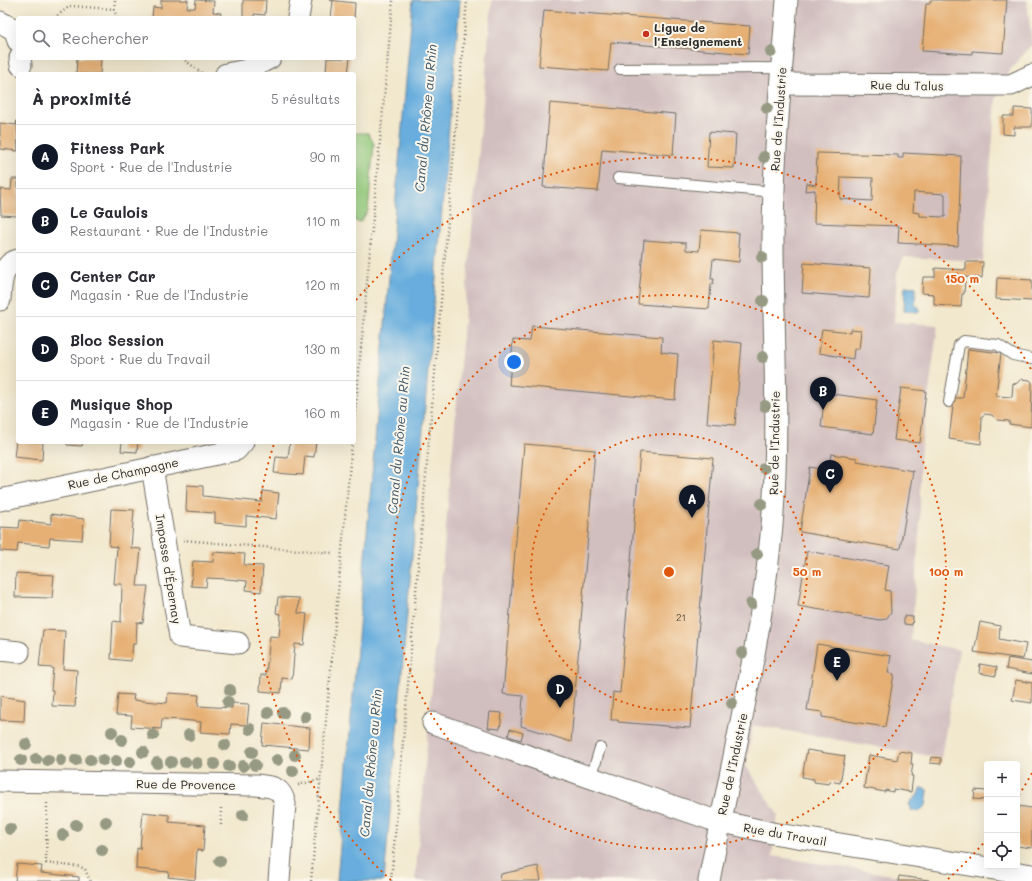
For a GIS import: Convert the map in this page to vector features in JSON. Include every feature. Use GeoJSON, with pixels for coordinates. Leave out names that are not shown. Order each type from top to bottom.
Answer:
{"type":"FeatureCollection","features":[{"type":"Feature","properties":{"kind":"street"},"geometry":{"type":"LineString","coordinates":[[298,16],[301,0]]}},
{"type":"Feature","properties":{"kind":"street","name":"Rue de l'Industrie"},"geometry":{"type":"LineString","coordinates":[[709,881],[720,821],[744,710],[772,526],[775,442],[774,192],[787,0]]}},
{"type":"Feature","properties":{"kind":"street"},"geometry":{"type":"LineString","coordinates":[[0,22],[15,30],[16,34]]}},
{"type":"Feature","properties":{"kind":"street"},"geometry":{"type":"LineString","coordinates":[[236,72],[247,70],[266,60]]}},
{"type":"Feature","properties":{"kind":"street","name":"Rue du Talus"},"geometry":{"type":"LineString","coordinates":[[781,76],[999,86],[1011,85],[1032,75]]}},
{"type":"Feature","properties":{"kind":"street"},"geometry":{"type":"LineString","coordinates":[[0,300],[4,273],[8,265],[16,261]]}},
{"type":"Feature","properties":{"kind":"street","name":"Rue de Champagne"},"geometry":{"type":"LineString","coordinates":[[1,497],[236,450],[241,444]]}},
{"type":"Feature","properties":{"kind":"street","name":"Impasse d'Épernay"},"geometry":{"type":"LineString","coordinates":[[152,467],[180,637],[238,642]]}},
{"type":"Feature","properties":{"kind":"street","name":"Rue du Travail"},"geometry":{"type":"LineString","coordinates":[[433,724],[720,821],[772,833],[1032,875]]}},
{"type":"Feature","properties":{"kind":"street","name":"Rue de Provence"},"geometry":{"type":"LineString","coordinates":[[0,781],[249,785],[275,788],[280,791],[285,804],[279,881]]}},
{"type":"Feature","properties":{"kind":"lane"},"geometry":{"type":"LineString","coordinates":[[620,68],[781,76]]}},
{"type":"Feature","properties":{"kind":"lane"},"geometry":{"type":"LineString","coordinates":[[618,178],[774,192]]}},
{"type":"Feature","properties":{"kind":"lane"},"geometry":{"type":"LineString","coordinates":[[949,402],[959,345],[964,341],[998,345],[1013,355],[1032,359]]}},
{"type":"Feature","properties":{"kind":"lane"},"geometry":{"type":"LineString","coordinates":[[590,778],[600,748]]}},
{"type":"Feature","properties":{"kind":"path"},"geometry":{"type":"LineString","coordinates":[[115,0],[114,9],[116,16]]}},
{"type":"Feature","properties":{"kind":"path"},"geometry":{"type":"LineString","coordinates":[[356,402],[393,0]]}},
{"type":"Feature","properties":{"kind":"path"},"geometry":{"type":"LineString","coordinates":[[391,881],[467,0]]}},
{"type":"Feature","properties":{"kind":"path"},"geometry":{"type":"LineString","coordinates":[[57,16],[70,6],[114,9]]}},
{"type":"Feature","properties":{"kind":"path"},"geometry":{"type":"LineString","coordinates":[[185,60],[200,72]]}},
{"type":"Feature","properties":{"kind":"path"},"geometry":{"type":"LineString","coordinates":[[311,881],[352,444]]}},
{"type":"Feature","properties":{"kind":"path"},"geometry":{"type":"LineString","coordinates":[[164,539],[332,553]]}},
{"type":"Feature","properties":{"kind":"path"},"geometry":{"type":"LineString","coordinates":[[47,803],[46,863],[81,867],[85,870],[90,881]]}},
{"type":"Feature","properties":{"kind":"path"},"geometry":{"type":"LineString","coordinates":[[221,806],[221,825]]}},
{"type":"Feature","properties":{"kind":"shaded area"},"geometry":{"type":"Polygon","coordinates":[[[492,0],[1027,0],[1032,45],[1009,71],[996,99],[983,261],[904,257],[897,272],[894,322],[938,325],[920,456],[920,522],[911,640],[959,650],[941,758],[753,725],[746,766],[778,815],[772,856],[930,881],[415,881],[492,0]]]}},
{"type":"Feature","properties":{"kind":"green space"},"geometry":{"type":"Polygon","coordinates":[[[356,133],[368,133],[374,144],[368,211],[360,222],[356,221],[356,133]]]}},
{"type":"Feature","properties":{"kind":"water","name":"Canal du Rhône au Rhin"},"geometry":{"type":"Polygon","coordinates":[[[413,0],[460,0],[384,881],[337,881],[413,0]]]}},
{"type":"Feature","properties":{"kind":"water"},"geometry":{"type":"Polygon","coordinates":[[[905,286],[916,287],[915,306],[919,307],[919,312],[904,311],[905,286]]]}},
{"type":"Feature","properties":{"kind":"water"},"geometry":{"type":"Polygon","coordinates":[[[921,788],[928,791],[926,805],[920,811],[912,811],[909,803],[917,796],[921,788]]]}},
{"type":"Feature","properties":{"kind":"building"},"geometry":{"type":"Polygon","coordinates":[[[161,0],[188,0],[187,8],[195,8],[196,0],[214,1],[213,12],[221,13],[220,16],[152,16],[153,7],[161,8],[161,0]]]}},
{"type":"Feature","properties":{"kind":"building"},"geometry":{"type":"Polygon","coordinates":[[[243,0],[266,0],[265,15],[254,14],[254,16],[243,16],[243,0]]]}},
{"type":"Feature","properties":{"kind":"building"},"geometry":{"type":"Polygon","coordinates":[[[329,0],[355,3],[354,16],[331,16],[333,1],[329,0]]]}},
{"type":"Feature","properties":{"kind":"building"},"geometry":{"type":"Polygon","coordinates":[[[930,0],[1007,0],[1003,53],[972,51],[972,54],[922,51],[926,4],[930,4],[930,0]]]}},
{"type":"Feature","properties":{"kind":"building","name":"Ligue de l'Enseignement"},"geometry":{"type":"Polygon","coordinates":[[[544,10],[750,26],[748,54],[611,42],[608,71],[539,66],[544,10]]]}},
{"type":"Feature","properties":{"kind":"building"},"geometry":{"type":"Polygon","coordinates":[[[77,60],[101,60],[100,72],[76,72],[77,60]]]}},
{"type":"Feature","properties":{"kind":"building"},"geometry":{"type":"Polygon","coordinates":[[[327,60],[350,60],[348,72],[326,72],[327,60]]]}},
{"type":"Feature","properties":{"kind":"building"},"geometry":{"type":"Polygon","coordinates":[[[550,103],[676,114],[673,155],[602,149],[598,191],[543,187],[550,103]]]}},
{"type":"Feature","properties":{"kind":"building"},"geometry":{"type":"Polygon","coordinates":[[[1014,108],[1032,109],[1032,127],[1014,127],[1014,135],[1003,134],[1003,116],[1014,116],[1014,108]]]}},
{"type":"Feature","properties":{"kind":"building"},"geometry":{"type":"Polygon","coordinates":[[[0,123],[16,125],[16,151],[0,149],[0,123]]]}},
{"type":"Feature","properties":{"kind":"building"},"geometry":{"type":"Polygon","coordinates":[[[709,132],[736,134],[734,168],[707,167],[709,132]]]}},
{"type":"Feature","properties":{"kind":"building"},"geometry":{"type":"Polygon","coordinates":[[[817,153],[898,155],[898,158],[903,158],[903,153],[961,156],[958,246],[898,243],[899,226],[814,223],[815,190],[805,191],[806,183],[816,185],[817,153]],[[841,177],[840,199],[872,201],[873,178],[841,177]],[[914,192],[913,212],[920,213],[920,216],[945,217],[945,194],[914,192]]]}},
{"type":"Feature","properties":{"kind":"building"},"geometry":{"type":"Polygon","coordinates":[[[12,179],[16,179],[16,216],[1,215],[0,189],[11,190],[12,179]]]}},
{"type":"Feature","properties":{"kind":"building"},"geometry":{"type":"Polygon","coordinates":[[[701,230],[739,233],[739,262],[713,259],[711,279],[714,279],[713,284],[711,284],[709,309],[638,304],[644,240],[686,243],[686,250],[699,251],[701,230]]]}},
{"type":"Feature","properties":{"kind":"building"},"geometry":{"type":"Polygon","coordinates":[[[966,262],[983,262],[982,278],[965,277],[964,294],[962,294],[961,307],[934,305],[934,294],[922,293],[923,277],[935,277],[935,268],[966,270],[966,262]]]}},
{"type":"Feature","properties":{"kind":"building"},"geometry":{"type":"Polygon","coordinates":[[[804,263],[871,268],[869,298],[802,293],[804,263]]]}},
{"type":"Feature","properties":{"kind":"building"},"geometry":{"type":"Polygon","coordinates":[[[997,278],[1032,280],[1032,301],[996,299],[997,278]]]}},
{"type":"Feature","properties":{"kind":"building"},"geometry":{"type":"Polygon","coordinates":[[[532,326],[662,337],[661,352],[678,354],[675,400],[509,385],[513,340],[530,341],[532,326]]]}},
{"type":"Feature","properties":{"kind":"building"},"geometry":{"type":"Polygon","coordinates":[[[822,329],[850,332],[850,329],[861,330],[859,349],[854,349],[853,359],[819,353],[822,329]]]}},
{"type":"Feature","properties":{"kind":"building"},"geometry":{"type":"Polygon","coordinates":[[[714,340],[742,343],[735,425],[707,423],[714,340]]]}},
{"type":"Feature","properties":{"kind":"building"},"geometry":{"type":"Polygon","coordinates":[[[968,349],[1001,353],[996,396],[1012,397],[1013,383],[1016,384],[1021,379],[1030,380],[1032,382],[1031,427],[1009,424],[1009,421],[997,420],[992,415],[985,414],[982,416],[981,444],[949,439],[954,398],[963,398],[968,349]]]}},
{"type":"Feature","properties":{"kind":"building"},"geometry":{"type":"Polygon","coordinates":[[[901,388],[926,391],[920,443],[894,440],[901,388]]]}},
{"type":"Feature","properties":{"kind":"building"},"geometry":{"type":"Polygon","coordinates":[[[825,393],[877,400],[873,434],[821,427],[825,393]]]}},
{"type":"Feature","properties":{"kind":"building"},"geometry":{"type":"Polygon","coordinates":[[[16,441],[16,444],[43,444],[42,460],[14,457],[16,441]]]}},
{"type":"Feature","properties":{"kind":"building"},"geometry":{"type":"Polygon","coordinates":[[[67,444],[82,444],[82,446],[67,444]]]}},
{"type":"Feature","properties":{"kind":"building"},"geometry":{"type":"Polygon","coordinates":[[[122,444],[138,444],[137,452],[121,451],[122,444]]]}},
{"type":"Feature","properties":{"kind":"building"},"geometry":{"type":"Polygon","coordinates":[[[290,444],[316,444],[314,457],[305,456],[303,475],[274,473],[276,457],[288,458],[290,444]]]}},
{"type":"Feature","properties":{"kind":"building"},"geometry":{"type":"Polygon","coordinates":[[[524,444],[595,450],[571,742],[521,726],[523,696],[503,694],[524,444]]]}},
{"type":"Feature","properties":{"kind":"building"},"geometry":{"type":"Polygon","coordinates":[[[640,452],[713,458],[690,728],[618,722],[618,720],[611,720],[613,692],[620,693],[640,452]]]}},
{"type":"Feature","properties":{"kind":"building"},"geometry":{"type":"Polygon","coordinates":[[[831,454],[857,458],[857,461],[913,471],[900,549],[800,532],[810,467],[828,470],[831,454]]]}},
{"type":"Feature","properties":{"kind":"building"},"geometry":{"type":"Polygon","coordinates":[[[187,485],[203,486],[203,496],[262,502],[263,491],[279,493],[276,519],[246,516],[246,526],[215,523],[215,513],[186,511],[187,485]]]}},
{"type":"Feature","properties":{"kind":"building"},"geometry":{"type":"Polygon","coordinates":[[[111,509],[134,510],[131,548],[141,549],[137,586],[148,586],[143,623],[137,622],[136,644],[133,644],[131,661],[111,659],[113,621],[121,622],[122,584],[114,584],[117,547],[109,546],[111,509]]]}},
{"type":"Feature","properties":{"kind":"building"},"geometry":{"type":"Polygon","coordinates":[[[51,514],[84,519],[82,540],[50,538],[49,546],[18,543],[17,552],[0,551],[0,527],[19,528],[20,520],[51,524],[51,514]]]}},
{"type":"Feature","properties":{"kind":"building"},"geometry":{"type":"Polygon","coordinates":[[[807,551],[889,565],[885,590],[890,591],[891,612],[886,619],[880,620],[798,606],[807,551]]]}},
{"type":"Feature","properties":{"kind":"building"},"geometry":{"type":"Polygon","coordinates":[[[214,552],[245,554],[244,565],[263,566],[261,592],[246,590],[247,581],[227,579],[207,578],[206,587],[191,586],[193,561],[213,562],[214,552]]]}},
{"type":"Feature","properties":{"kind":"building"},"geometry":{"type":"Polygon","coordinates":[[[16,573],[54,575],[52,598],[15,597],[16,573]]]}},
{"type":"Feature","properties":{"kind":"building"},"geometry":{"type":"Polygon","coordinates":[[[278,597],[299,598],[298,613],[307,614],[304,645],[295,644],[292,679],[282,678],[281,693],[260,691],[261,675],[266,675],[270,636],[279,637],[281,614],[276,613],[278,597]]]}},
{"type":"Feature","properties":{"kind":"building"},"geometry":{"type":"Polygon","coordinates":[[[904,616],[913,617],[912,625],[904,624],[904,616]]]}},
{"type":"Feature","properties":{"kind":"building"},"geometry":{"type":"Polygon","coordinates":[[[980,622],[1000,626],[999,639],[1026,644],[1023,659],[974,652],[980,622]]]}},
{"type":"Feature","properties":{"kind":"building"},"geometry":{"type":"Polygon","coordinates":[[[43,630],[65,631],[63,669],[77,670],[75,707],[52,706],[53,690],[51,690],[53,668],[39,667],[43,630]]]}},
{"type":"Feature","properties":{"kind":"building"},"geometry":{"type":"Polygon","coordinates":[[[817,644],[891,656],[888,673],[894,674],[885,727],[822,717],[822,712],[807,710],[817,644]]]}},
{"type":"Feature","properties":{"kind":"building"},"geometry":{"type":"Polygon","coordinates":[[[1008,658],[1032,662],[1032,674],[1006,669],[1008,658]]]}},
{"type":"Feature","properties":{"kind":"building"},"geometry":{"type":"Polygon","coordinates":[[[980,664],[997,667],[996,676],[979,673],[980,664]]]}},
{"type":"Feature","properties":{"kind":"building"},"geometry":{"type":"Polygon","coordinates":[[[1016,680],[1032,683],[1032,703],[1012,700],[1016,680]]]}},
{"type":"Feature","properties":{"kind":"building"},"geometry":{"type":"Polygon","coordinates":[[[168,693],[199,695],[198,706],[232,708],[232,703],[249,704],[247,725],[231,724],[230,734],[200,732],[201,722],[182,720],[162,719],[161,729],[131,727],[132,716],[116,715],[118,694],[134,695],[133,700],[167,703],[168,693]]]}},
{"type":"Feature","properties":{"kind":"building"},"geometry":{"type":"Polygon","coordinates":[[[0,696],[25,700],[24,721],[0,720],[0,696]]]}},
{"type":"Feature","properties":{"kind":"building"},"geometry":{"type":"Polygon","coordinates":[[[490,712],[502,713],[500,729],[488,728],[490,712]]]}},
{"type":"Feature","properties":{"kind":"building"},"geometry":{"type":"Polygon","coordinates":[[[264,723],[310,728],[309,749],[262,745],[264,723]]]}},
{"type":"Feature","properties":{"kind":"building"},"geometry":{"type":"Polygon","coordinates":[[[510,729],[523,733],[521,740],[508,736],[510,729]]]}},
{"type":"Feature","properties":{"kind":"building"},"geometry":{"type":"Polygon","coordinates":[[[807,750],[845,756],[840,783],[830,781],[829,784],[814,782],[814,779],[802,777],[807,750]]]}},
{"type":"Feature","properties":{"kind":"building"},"geometry":{"type":"Polygon","coordinates":[[[899,751],[912,753],[911,764],[913,764],[911,776],[913,776],[911,792],[893,789],[893,792],[885,790],[885,792],[864,788],[869,755],[897,760],[899,751]]]}},
{"type":"Feature","properties":{"kind":"building"},"geometry":{"type":"Polygon","coordinates":[[[931,757],[941,758],[941,764],[930,763],[931,757]]]}},
{"type":"Feature","properties":{"kind":"building"},"geometry":{"type":"Polygon","coordinates":[[[975,790],[984,791],[984,800],[974,799],[975,790]]]}},
{"type":"Feature","properties":{"kind":"building"},"geometry":{"type":"Polygon","coordinates":[[[1020,806],[1032,808],[1032,848],[1020,846],[1020,806]]]}},
{"type":"Feature","properties":{"kind":"building"},"geometry":{"type":"Polygon","coordinates":[[[143,812],[169,815],[169,822],[205,825],[203,851],[197,850],[195,880],[168,877],[169,872],[136,869],[137,848],[140,849],[143,812]]]}},
{"type":"Feature","properties":{"kind":"building"},"geometry":{"type":"Polygon","coordinates":[[[17,864],[42,866],[41,873],[79,877],[79,881],[15,881],[17,864]]]}},
{"type":"Feature","properties":{"kind":"building"},"geometry":{"type":"Polygon","coordinates":[[[538,866],[541,881],[500,881],[501,874],[538,866]]]}},
{"type":"Feature","properties":{"kind":"building"},"geometry":{"type":"Polygon","coordinates":[[[899,876],[929,880],[929,881],[898,881],[899,876]]]}},
{"type":"Feature","properties":{"kind":"place","name":"Ligue de l'Enseignement"},"geometry":{"type":"Point","coordinates":[646,34]}},
{"type":"Feature","properties":{"kind":"place","name":"Le Gaulois"},"geometry":{"type":"Point","coordinates":[823,410]}},
{"type":"Feature","properties":{"kind":"place","name":"Center Car"},"geometry":{"type":"Point","coordinates":[830,493]}},
{"type":"Feature","properties":{"kind":"place","name":"Fitness Park"},"geometry":{"type":"Point","coordinates":[692,518]}},
{"type":"Feature","properties":{"kind":"place","name":"Musique Shop"},"geometry":{"type":"Point","coordinates":[837,681]}},
{"type":"Feature","properties":{"kind":"place","name":"Bloc Session"},"geometry":{"type":"Point","coordinates":[560,708]}}]}
